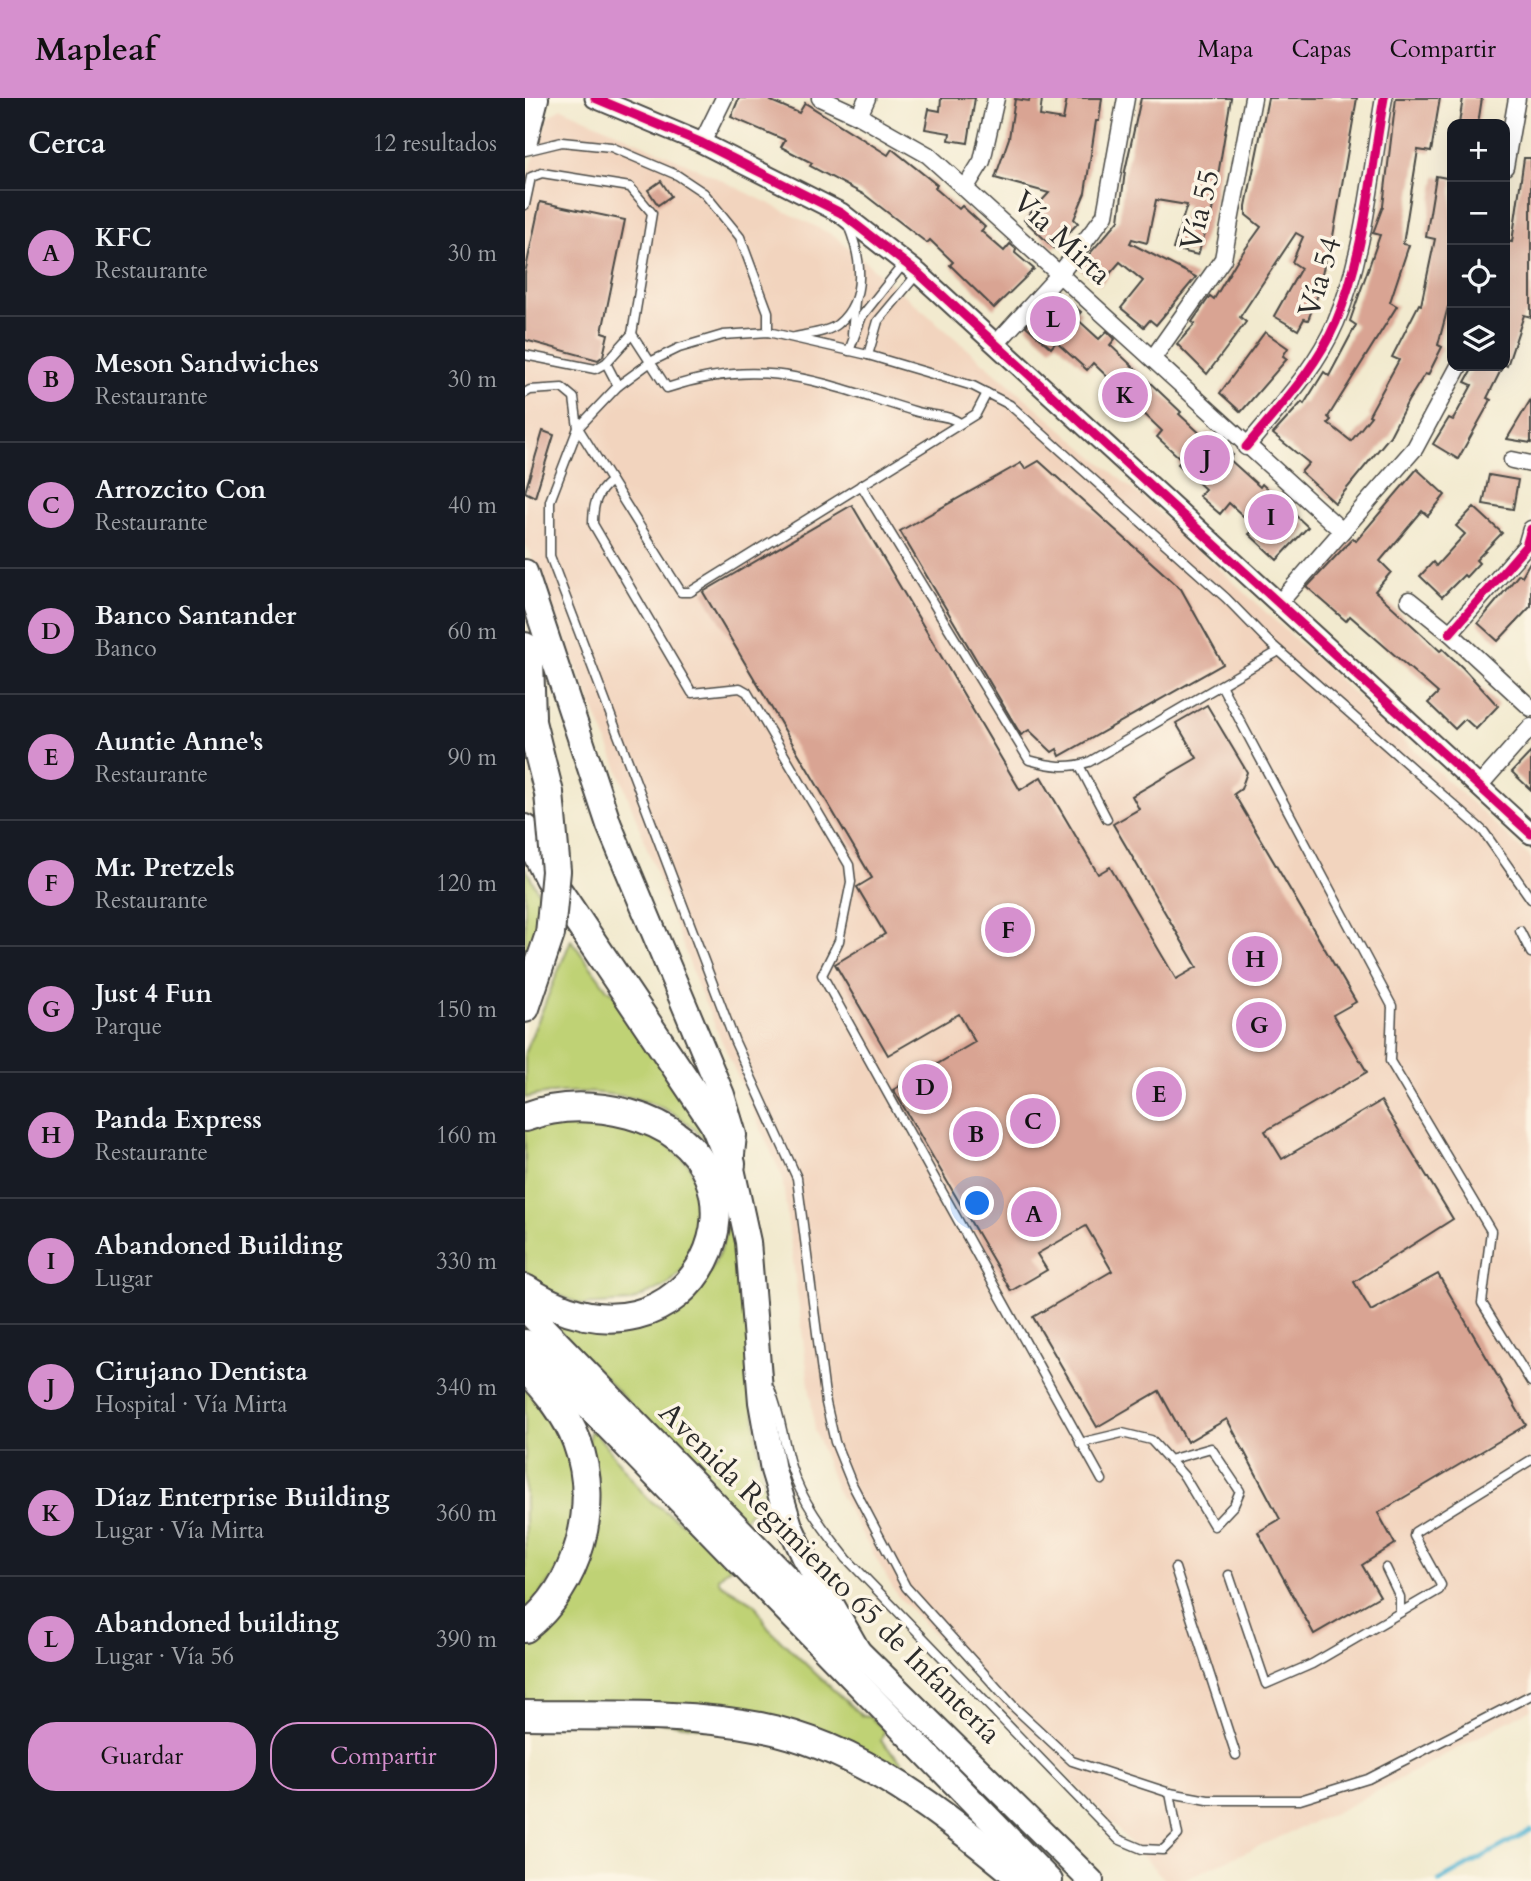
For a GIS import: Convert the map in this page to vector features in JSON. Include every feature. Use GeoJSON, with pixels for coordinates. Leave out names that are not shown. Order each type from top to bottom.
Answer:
{"type":"FeatureCollection","features":[{"type":"Feature","properties":{"kind":"highway"},"geometry":{"type":"LineString","coordinates":[[525,648],[529,662],[528,709],[549,793],[556,871],[550,934],[525,1008]]}},
{"type":"Feature","properties":{"kind":"highway"},"geometry":{"type":"LineString","coordinates":[[525,829],[549,878],[707,1112],[731,1164]]}},
{"type":"Feature","properties":{"kind":"highway"},"geometry":{"type":"LineString","coordinates":[[525,1117],[579,1106],[607,1109],[657,1124],[677,1136],[703,1166],[716,1209],[712,1241],[698,1273],[672,1300],[655,1308],[611,1318],[590,1317],[564,1310],[525,1289]]}},
{"type":"Feature","properties":{"kind":"highway"},"geometry":{"type":"LineString","coordinates":[[525,1367],[558,1408],[577,1441],[586,1492],[581,1541],[573,1564],[550,1603],[525,1628]]}},
{"type":"Feature","properties":{"kind":"highway"},"geometry":{"type":"LineString","coordinates":[[525,1715],[702,1720],[761,1727],[844,1755],[876,1770],[934,1809],[1025,1881]]}},
{"type":"Feature","properties":{"kind":"highway"},"geometry":{"type":"LineString","coordinates":[[525,1726],[588,1715]]}},
{"type":"Feature","properties":{"kind":"main road"},"geometry":{"type":"LineString","coordinates":[[525,141],[536,98]]}},
{"type":"Feature","properties":{"kind":"main road"},"geometry":{"type":"LineString","coordinates":[[525,572],[609,825],[722,1095],[734,1135],[731,1164],[748,1242],[766,1435],[790,1526],[858,1651]]}},
{"type":"Feature","properties":{"kind":"main road","name":"Avenida Regimiento 65 de Infantería"},"geometry":{"type":"LineString","coordinates":[[525,1309],[858,1651],[1091,1881]]}},
{"type":"Feature","properties":{"kind":"main road","name":"Avenida Regimiento 65 de Infantería"},"geometry":{"type":"LineString","coordinates":[[525,1342],[1050,1881]]}},
{"type":"Feature","properties":{"kind":"street"},"geometry":{"type":"LineString","coordinates":[[595,98],[702,143],[844,215],[912,268],[1531,834]]}},
{"type":"Feature","properties":{"kind":"street"},"geometry":{"type":"LineString","coordinates":[[702,143],[724,98]]}},
{"type":"Feature","properties":{"kind":"street","name":"Vía Mirta"},"geometry":{"type":"LineString","coordinates":[[820,98],[859,116],[928,156],[966,187],[1246,447],[1342,531]]}},
{"type":"Feature","properties":{"kind":"street"},"geometry":{"type":"LineString","coordinates":[[859,116],[867,98]]}},
{"type":"Feature","properties":{"kind":"street"},"geometry":{"type":"LineString","coordinates":[[966,187],[982,161],[996,98]]}},
{"type":"Feature","properties":{"kind":"street"},"geometry":{"type":"LineString","coordinates":[[996,344],[1059,275],[1105,215],[1126,98]]}},
{"type":"Feature","properties":{"kind":"street","name":"Vía 55"},"geometry":{"type":"LineString","coordinates":[[1153,358],[1223,259],[1253,98]]}},
{"type":"Feature","properties":{"kind":"street","name":"Vía 54"},"geometry":{"type":"LineString","coordinates":[[1246,447],[1305,375],[1336,322],[1353,270],[1384,98]]}},
{"type":"Feature","properties":{"kind":"street"},"geometry":{"type":"LineString","coordinates":[[1510,138],[1517,98]]}},
{"type":"Feature","properties":{"kind":"street"},"geometry":{"type":"LineString","coordinates":[[1280,602],[1415,448],[1456,371]]}},
{"type":"Feature","properties":{"kind":"street"},"geometry":{"type":"LineString","coordinates":[[1512,460],[1531,464]]}},
{"type":"Feature","properties":{"kind":"street"},"geometry":{"type":"LineString","coordinates":[[1450,633],[1525,546],[1531,529]]}},
{"type":"Feature","properties":{"kind":"street"},"geometry":{"type":"LineString","coordinates":[[1409,600],[1450,633],[1531,708]]}},
{"type":"Feature","properties":{"kind":"street"},"geometry":{"type":"LineString","coordinates":[[1479,786],[1531,727]]}},
{"type":"Feature","properties":{"kind":"lane"},"geometry":{"type":"LineString","coordinates":[[525,150],[562,142],[611,147],[677,175],[704,193],[740,237],[768,312],[768,332]]}},
{"type":"Feature","properties":{"kind":"lane"},"geometry":{"type":"LineString","coordinates":[[525,205],[531,177],[542,173],[630,187],[652,213],[632,334],[606,363],[595,369],[525,355]]}},
{"type":"Feature","properties":{"kind":"lane"},"geometry":{"type":"LineString","coordinates":[[844,215],[858,250],[860,274],[849,351]]}},
{"type":"Feature","properties":{"kind":"lane"},"geometry":{"type":"LineString","coordinates":[[793,338],[837,326],[854,318],[912,268]]}},
{"type":"Feature","properties":{"kind":"lane"},"geometry":{"type":"LineString","coordinates":[[868,355],[878,321],[912,268]]}},
{"type":"Feature","properties":{"kind":"lane"},"geometry":{"type":"LineString","coordinates":[[837,326],[855,298]]}},
{"type":"Feature","properties":{"kind":"lane"},"geometry":{"type":"LineString","coordinates":[[849,351],[862,316],[873,302]]}},
{"type":"Feature","properties":{"kind":"lane"},"geometry":{"type":"LineString","coordinates":[[1531,899],[1484,832],[1279,651],[1226,598],[1048,438],[1010,405],[973,386],[868,355],[768,332],[723,335],[679,348],[652,362],[618,386],[578,428],[550,501],[550,556],[735,1042],[797,1178],[826,1403],[837,1446],[852,1484],[906,1587],[1015,1708],[1072,1761],[1170,1793],[1208,1800],[1300,1800],[1368,1779],[1531,1695]]}},
{"type":"Feature","properties":{"kind":"lane"},"geometry":{"type":"LineString","coordinates":[[632,334],[667,388],[699,377],[754,371],[802,376],[917,412],[954,419],[960,423]]}},
{"type":"Feature","properties":{"kind":"lane"},"geometry":{"type":"LineString","coordinates":[[606,363],[618,386]]}},
{"type":"Feature","properties":{"kind":"lane"},"geometry":{"type":"LineString","coordinates":[[525,393],[530,390],[562,388],[574,398],[578,428],[681,592],[690,592],[975,414],[987,393]]}},
{"type":"Feature","properties":{"kind":"lane"},"geometry":{"type":"LineString","coordinates":[[611,481],[600,490],[593,506],[593,524],[692,693],[740,688],[747,692],[849,865],[851,882],[839,941],[822,975],[1102,1480]]}},
{"type":"Feature","properties":{"kind":"lane"},"geometry":{"type":"LineString","coordinates":[[861,485],[1029,761],[1055,767],[1079,765],[1279,651]]}},
{"type":"Feature","properties":{"kind":"lane"},"geometry":{"type":"LineString","coordinates":[[1221,685],[1392,1006],[1389,1061],[1491,1231],[1482,1303],[1531,1382]]}},
{"type":"Feature","properties":{"kind":"lane"},"geometry":{"type":"LineString","coordinates":[[1079,765],[1107,819]]}},
{"type":"Feature","properties":{"kind":"lane"},"geometry":{"type":"LineString","coordinates":[[1520,931],[1531,953]]}},
{"type":"Feature","properties":{"kind":"lane"},"geometry":{"type":"LineString","coordinates":[[759,1364],[779,1412],[792,1470],[812,1513],[847,1559],[1118,1839],[1142,1849],[1163,1850],[1178,1835],[1170,1793]]}},
{"type":"Feature","properties":{"kind":"lane"},"geometry":{"type":"LineString","coordinates":[[1080,1443],[1122,1433],[1137,1434],[1151,1440],[1169,1460],[1184,1476],[1214,1526],[1234,1505],[1240,1491],[1211,1448],[1169,1460]]}},
{"type":"Feature","properties":{"kind":"lane"},"geometry":{"type":"LineString","coordinates":[[1229,1575],[1266,1684],[1312,1664],[1439,1590],[1441,1585],[1414,1536],[1415,1532],[1531,1460]]}},
{"type":"Feature","properties":{"kind":"lane"},"geometry":{"type":"LineString","coordinates":[[1175,1568],[1236,1755]]}},
{"type":"Feature","properties":{"kind":"lane"},"geometry":{"type":"LineString","coordinates":[[1386,1568],[1400,1597],[1400,1612]]}},
{"type":"Feature","properties":{"kind":"shaded area"},"geometry":{"type":"Polygon","coordinates":[[[562,108],[701,170],[835,236],[1146,501],[1531,858],[1531,1709],[1341,1810],[1180,1881],[1166,1881],[897,1595],[835,1487],[815,1431],[782,1176],[700,992],[613,756],[525,542],[525,183],[548,117],[562,108]]]}},
{"type":"Feature","properties":{"kind":"green space"},"geometry":{"type":"Polygon","coordinates":[[[525,867],[542,899],[540,922],[525,979],[525,867]]]}},
{"type":"Feature","properties":{"kind":"green space"},"geometry":{"type":"Polygon","coordinates":[[[571,940],[607,989],[618,996],[682,1086],[704,1123],[728,1185],[744,1272],[758,1451],[766,1495],[742,1521],[552,1323],[560,1313],[621,1324],[670,1310],[704,1280],[724,1238],[726,1192],[710,1148],[674,1114],[615,1095],[558,1092],[525,1098],[525,1052],[571,940]]]}},
{"type":"Feature","properties":{"kind":"green space"},"geometry":{"type":"Polygon","coordinates":[[[602,1119],[654,1132],[690,1166],[704,1206],[702,1226],[690,1262],[669,1284],[630,1302],[582,1305],[525,1280],[525,1126],[546,1121],[602,1119]]]}},
{"type":"Feature","properties":{"kind":"green space"},"geometry":{"type":"Polygon","coordinates":[[[525,1380],[553,1414],[576,1474],[567,1558],[525,1614],[525,1380]]]}},
{"type":"Feature","properties":{"kind":"green space"},"geometry":{"type":"Polygon","coordinates":[[[590,1431],[595,1432],[647,1498],[683,1524],[704,1532],[732,1565],[718,1578],[720,1583],[755,1604],[768,1628],[862,1716],[870,1717],[885,1730],[881,1741],[921,1781],[921,1785],[855,1747],[525,1704],[525,1640],[566,1601],[590,1431]]]}},
{"type":"Feature","properties":{"kind":"building"},"geometry":{"type":"Polygon","coordinates":[[[739,98],[773,98],[771,101],[799,113],[805,103],[888,155],[892,149],[937,185],[935,188],[959,209],[962,206],[985,227],[981,231],[1004,251],[1010,244],[1016,249],[1015,253],[1034,269],[994,308],[950,265],[953,262],[930,240],[927,243],[865,195],[810,166],[812,163],[781,147],[785,140],[731,117],[739,98]]]}},
{"type":"Feature","properties":{"kind":"building"},"geometry":{"type":"Polygon","coordinates":[[[941,98],[975,98],[968,143],[949,140],[950,133],[925,129],[929,109],[940,111],[941,98]]]}},
{"type":"Feature","properties":{"kind":"building"},"geometry":{"type":"Polygon","coordinates":[[[1030,98],[1042,99],[1040,116],[1063,120],[1067,98],[1102,98],[1085,193],[1074,219],[1078,223],[1054,248],[1024,220],[1049,193],[995,178],[1009,138],[1015,99],[1029,101],[1030,98]]]}},
{"type":"Feature","properties":{"kind":"building"},"geometry":{"type":"Polygon","coordinates":[[[1141,98],[1231,98],[1212,211],[1198,255],[1173,249],[1187,205],[1156,200],[1147,243],[1132,239],[1130,243],[1196,277],[1156,325],[1150,320],[1144,327],[1121,308],[1143,281],[1120,262],[1100,285],[1078,267],[1119,220],[1125,171],[1141,98]]]}},
{"type":"Feature","properties":{"kind":"building"},"geometry":{"type":"Polygon","coordinates":[[[1268,98],[1357,98],[1331,248],[1328,248],[1317,297],[1308,320],[1304,319],[1298,330],[1274,316],[1301,268],[1292,262],[1303,237],[1296,233],[1240,317],[1246,322],[1207,374],[1177,344],[1195,324],[1192,322],[1210,296],[1214,299],[1261,227],[1246,215],[1246,206],[1268,98]]]}},
{"type":"Feature","properties":{"kind":"building"},"geometry":{"type":"Polygon","coordinates":[[[1396,98],[1440,98],[1431,152],[1418,150],[1403,244],[1409,245],[1390,302],[1397,306],[1328,417],[1331,420],[1328,423],[1351,441],[1371,416],[1369,415],[1399,360],[1392,357],[1419,304],[1421,305],[1435,239],[1426,237],[1436,176],[1447,178],[1447,311],[1438,345],[1442,347],[1428,375],[1425,374],[1408,401],[1390,436],[1335,503],[1301,472],[1309,463],[1273,434],[1302,402],[1304,404],[1324,372],[1329,376],[1356,325],[1350,321],[1380,235],[1373,233],[1383,206],[1396,98]]]}},
{"type":"Feature","properties":{"kind":"building"},"geometry":{"type":"Polygon","coordinates":[[[1463,98],[1482,98],[1479,119],[1460,119],[1463,98]]]}},
{"type":"Feature","properties":{"kind":"building"},"geometry":{"type":"Polygon","coordinates":[[[1524,158],[1531,158],[1531,317],[1524,315],[1510,357],[1510,242],[1524,158]]]}},
{"type":"Feature","properties":{"kind":"building"},"geometry":{"type":"Polygon","coordinates":[[[661,181],[671,196],[658,205],[648,190],[661,181]]]}},
{"type":"Feature","properties":{"kind":"building"},"geometry":{"type":"Polygon","coordinates":[[[540,202],[625,220],[602,332],[608,334],[603,356],[598,360],[525,340],[525,273],[540,202]]]}},
{"type":"Feature","properties":{"kind":"building"},"geometry":{"type":"Polygon","coordinates":[[[1057,292],[1081,312],[1076,318],[1099,339],[1107,331],[1115,339],[1110,345],[1181,412],[1179,414],[1204,437],[1208,432],[1233,455],[1229,459],[1260,487],[1262,484],[1308,527],[1277,560],[1249,534],[1256,528],[1229,503],[1220,514],[1199,496],[1205,489],[1178,464],[1182,460],[1157,437],[1162,431],[1134,404],[1124,415],[1105,398],[1116,385],[1093,363],[1087,370],[1056,342],[1051,348],[1026,326],[1057,292]]]}},
{"type":"Feature","properties":{"kind":"building"},"geometry":{"type":"Polygon","coordinates":[[[1265,332],[1288,348],[1283,356],[1287,359],[1241,412],[1220,393],[1265,332]]]}},
{"type":"Feature","properties":{"kind":"building"},"geometry":{"type":"Polygon","coordinates":[[[1471,371],[1500,371],[1487,398],[1491,400],[1458,459],[1433,444],[1449,418],[1453,420],[1472,385],[1465,382],[1471,371]]]}},
{"type":"Feature","properties":{"kind":"building"},"geometry":{"type":"Polygon","coordinates":[[[1531,399],[1531,443],[1507,439],[1531,399]]]}},
{"type":"Feature","properties":{"kind":"building"},"geometry":{"type":"Polygon","coordinates":[[[543,431],[554,435],[535,497],[525,492],[543,431]]]}},
{"type":"Feature","properties":{"kind":"building"},"geometry":{"type":"Polygon","coordinates":[[[1039,461],[1181,589],[1223,664],[1060,756],[1057,749],[1052,752],[1029,730],[1021,735],[900,531],[1021,463],[1025,469],[1039,461]]]}},
{"type":"Feature","properties":{"kind":"building"},"geometry":{"type":"Polygon","coordinates":[[[1417,469],[1445,495],[1428,516],[1422,511],[1380,561],[1391,572],[1375,591],[1440,651],[1443,649],[1498,706],[1476,729],[1465,719],[1455,729],[1428,703],[1438,693],[1350,616],[1346,621],[1307,587],[1353,538],[1356,541],[1417,469]]]}},
{"type":"Feature","properties":{"kind":"building"},"geometry":{"type":"Polygon","coordinates":[[[1489,475],[1518,480],[1513,509],[1483,504],[1489,475]]]}},
{"type":"Feature","properties":{"kind":"building"},"geometry":{"type":"Polygon","coordinates":[[[852,505],[1020,790],[1041,777],[1098,874],[1110,867],[1176,979],[1197,967],[1113,824],[1139,809],[1132,796],[1197,758],[1176,723],[1207,705],[1247,772],[1241,789],[1234,794],[1356,1002],[1333,1015],[1367,1072],[1265,1131],[1282,1159],[1381,1101],[1453,1219],[1354,1282],[1371,1311],[1438,1274],[1526,1425],[1378,1513],[1395,1544],[1362,1565],[1380,1596],[1314,1634],[1258,1532],[1280,1519],[1227,1419],[1187,1442],[1159,1391],[1097,1427],[1033,1317],[1112,1271],[1086,1226],[1037,1254],[1047,1270],[1011,1291],[893,1090],[975,1042],[959,1014],[888,1055],[835,964],[885,934],[857,887],[872,878],[703,592],[852,505]]]}},
{"type":"Feature","properties":{"kind":"building"},"geometry":{"type":"Polygon","coordinates":[[[1474,507],[1502,533],[1476,560],[1479,563],[1466,577],[1464,575],[1442,597],[1420,576],[1433,562],[1436,566],[1465,534],[1456,526],[1474,507]]]}},
{"type":"Feature","properties":{"kind":"building"},"geometry":{"type":"Polygon","coordinates":[[[1531,560],[1531,606],[1498,641],[1478,623],[1519,574],[1522,576],[1531,560]]]}},
{"type":"Feature","properties":{"kind":"building"},"geometry":{"type":"Polygon","coordinates":[[[1531,752],[1531,790],[1512,772],[1531,752]]]}},
{"type":"Feature","properties":{"kind":"waterway"},"geometry":{"type":"LineString","coordinates":[[1439,1881],[1531,1830]]}},
{"type":"Feature","properties":{"kind":"cycle path"},"geometry":{"type":"LineString","coordinates":[[595,98],[702,143],[841,213],[918,273],[1531,834]]}},
{"type":"Feature","properties":{"kind":"cycle path"},"geometry":{"type":"LineString","coordinates":[[1246,447],[1307,372],[1336,322],[1361,240],[1384,98]]}},
{"type":"Feature","properties":{"kind":"cycle path"},"geometry":{"type":"LineString","coordinates":[[1450,633],[1526,546],[1531,529]]}},
{"type":"Feature","properties":{"kind":"place","name":"Abandoned building"},"geometry":{"type":"Point","coordinates":[1053,319]}},
{"type":"Feature","properties":{"kind":"place","name":"Díaz Enterprise Building"},"geometry":{"type":"Point","coordinates":[1125,395]}},
{"type":"Feature","properties":{"kind":"place","name":"Cirujano Dentista"},"geometry":{"type":"Point","coordinates":[1207,458]}},
{"type":"Feature","properties":{"kind":"place","name":"Abandoned Building"},"geometry":{"type":"Point","coordinates":[1271,517]}},
{"type":"Feature","properties":{"kind":"place","name":"Mr. Pretzels"},"geometry":{"type":"Point","coordinates":[1008,930]}},
{"type":"Feature","properties":{"kind":"place","name":"Panda Express"},"geometry":{"type":"Point","coordinates":[1255,959]}},
{"type":"Feature","properties":{"kind":"place","name":"Just 4 Fun"},"geometry":{"type":"Point","coordinates":[1259,1025]}},
{"type":"Feature","properties":{"kind":"place","name":"Banco Santander"},"geometry":{"type":"Point","coordinates":[925,1087]}},
{"type":"Feature","properties":{"kind":"place","name":"Auntie Anne's"},"geometry":{"type":"Point","coordinates":[1159,1094]}},
{"type":"Feature","properties":{"kind":"place","name":"Arrozcito Con"},"geometry":{"type":"Point","coordinates":[1033,1121]}},
{"type":"Feature","properties":{"kind":"place","name":"Meson Sandwiches"},"geometry":{"type":"Point","coordinates":[976,1134]}},
{"type":"Feature","properties":{"kind":"place","name":"KFC"},"geometry":{"type":"Point","coordinates":[1034,1214]}}]}
